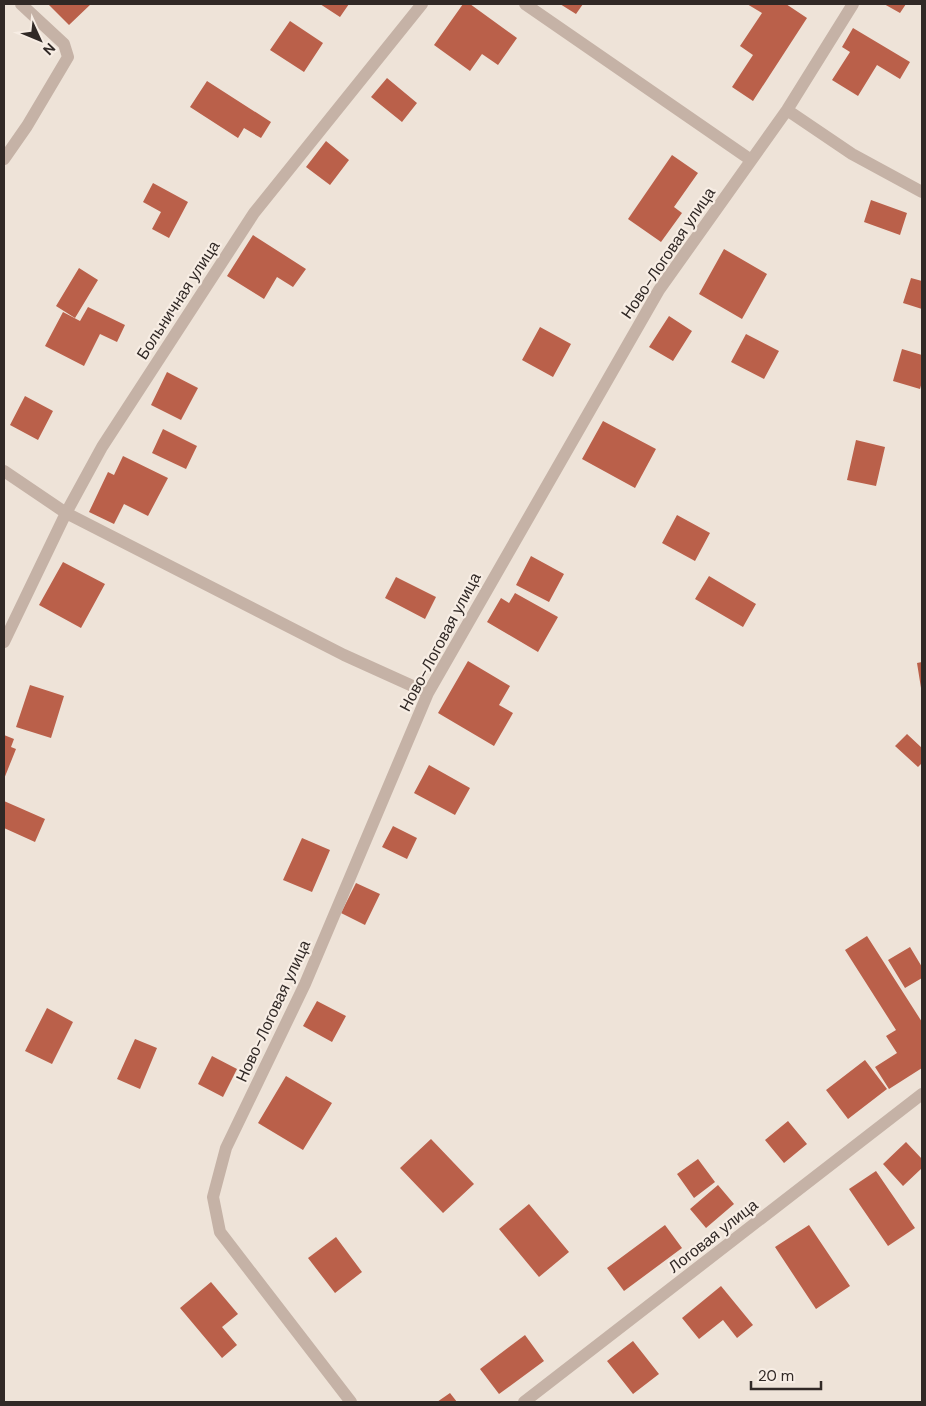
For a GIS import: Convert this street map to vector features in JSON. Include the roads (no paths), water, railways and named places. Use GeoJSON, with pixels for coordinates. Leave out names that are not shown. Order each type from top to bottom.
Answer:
{"type":"FeatureCollection","features":[{"type":"Feature","properties":{"kind":"street"},"geometry":{"type":"LineString","coordinates":[[4,159],[27,126],[68,58],[64,44],[21,4]]}},
{"type":"Feature","properties":{"kind":"street","name":"Больничная улица"},"geometry":{"type":"LineString","coordinates":[[4,642],[66,513],[102,447],[254,213],[422,4]]}},
{"type":"Feature","properties":{"kind":"street"},"geometry":{"type":"LineString","coordinates":[[525,4],[751,160]]}},
{"type":"Feature","properties":{"kind":"street","name":"Ново-Логовая улица"},"geometry":{"type":"LineString","coordinates":[[351,1402],[220,1232],[213,1197],[226,1148],[305,984],[428,693],[659,290],[787,110],[853,4]]}},
{"type":"Feature","properties":{"kind":"street"},"geometry":{"type":"LineString","coordinates":[[787,110],[852,154],[922,192]]}},
{"type":"Feature","properties":{"kind":"street"},"geometry":{"type":"LineString","coordinates":[[4,471],[66,513],[344,655],[428,693]]}},
{"type":"Feature","properties":{"kind":"street","name":"Логовая улица"},"geometry":{"type":"LineString","coordinates":[[524,1402],[922,1094]]}}]}
